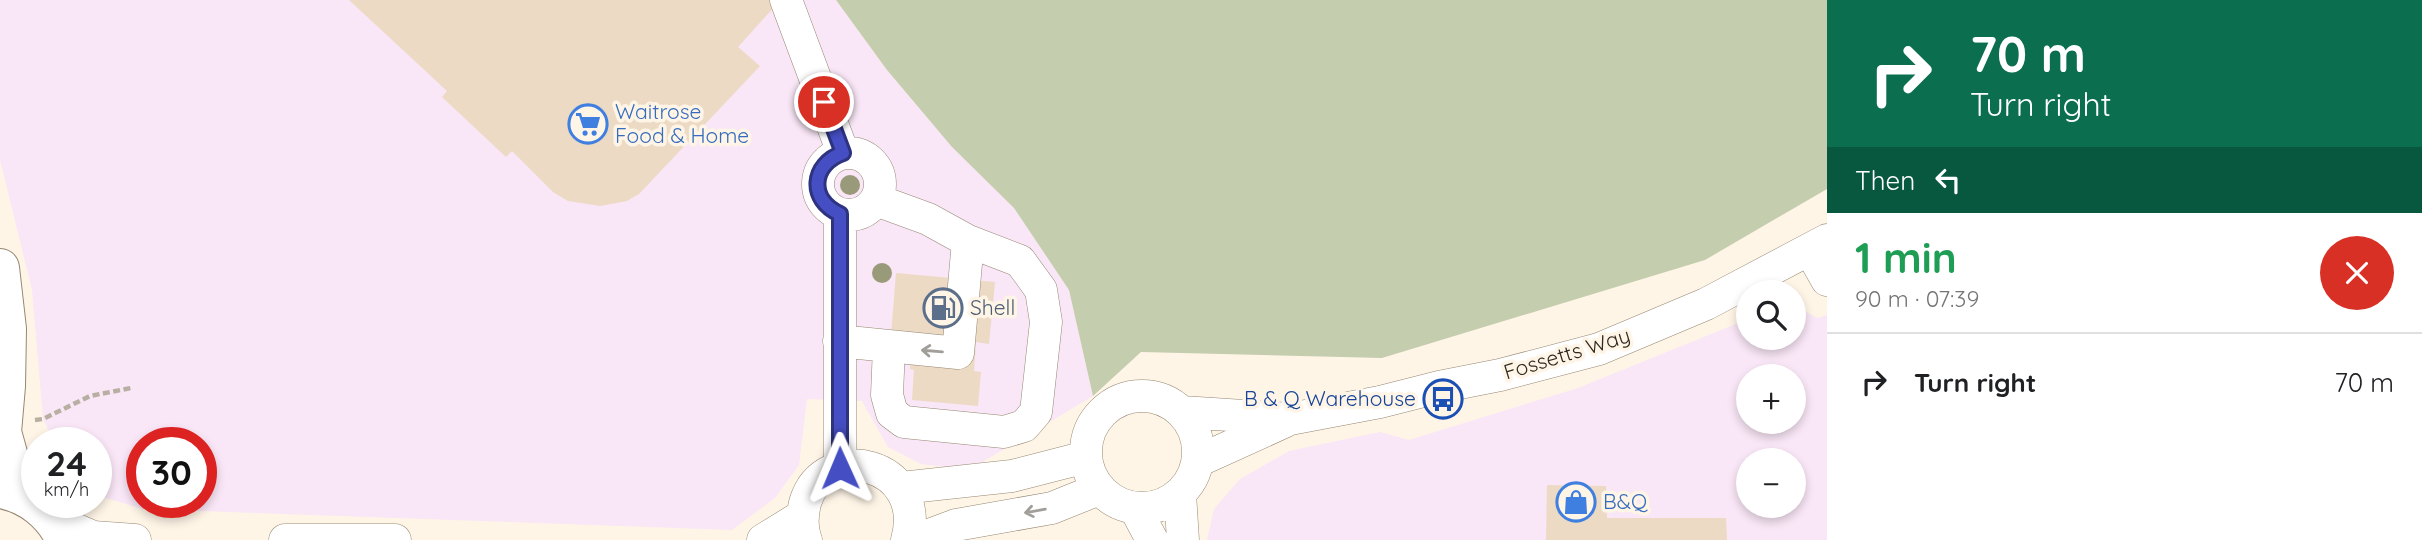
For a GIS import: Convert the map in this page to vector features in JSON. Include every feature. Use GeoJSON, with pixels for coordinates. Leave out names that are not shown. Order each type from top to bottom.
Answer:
{"type":"FeatureCollection","features":[{"type":"Feature","properties":{"kind":"main road"},"geometry":{"type":"LineString","coordinates":[[0,268],[7,329],[2,432],[10,491],[40,506],[59,530]]}},
{"type":"Feature","properties":{"kind":"street"},"geometry":{"type":"LineString","coordinates":[[786,0],[843,153]]}},
{"type":"Feature","properties":{"kind":"street"},"geometry":{"type":"LineString","coordinates":[[853,152],[863,156],[877,170],[880,180],[876,200],[861,213],[840,214],[824,204],[817,187],[825,162],[843,153],[853,152]]}},
{"type":"Feature","properties":{"kind":"street"},"geometry":{"type":"LineString","coordinates":[[876,200],[928,219],[968,241],[1020,261],[1041,290],[1046,322],[1036,412],[1024,426],[1004,432],[904,422],[892,413],[887,395],[889,347]]}},
{"type":"Feature","properties":{"kind":"street"},"geometry":{"type":"LineString","coordinates":[[840,214],[840,468]]}},
{"type":"Feature","properties":{"kind":"street"},"geometry":{"type":"LineString","coordinates":[[839,341],[958,353],[968,241]]}},
{"type":"Feature","properties":{"kind":"street"},"geometry":{"type":"LineString","coordinates":[[1819,245],[1827,280]]}},
{"type":"Feature","properties":{"kind":"street","name":"Fossetts Way"},"geometry":{"type":"LineString","coordinates":[[1198,461],[1290,419],[1500,376],[1599,349],[1706,304],[1819,245]]}},
{"type":"Feature","properties":{"kind":"street","name":"Fossetts Way"},"geometry":{"type":"LineString","coordinates":[[1086,457],[1088,437],[1094,422],[1117,401],[1136,396],[1147,395],[1166,400],[1182,412],[1290,419]]}},
{"type":"Feature","properties":{"kind":"street"},"geometry":{"type":"LineString","coordinates":[[901,488],[1012,476],[1086,457],[1091,476],[1099,489],[1114,501],[1135,508],[1155,507],[1180,494],[1192,478],[1198,461],[1198,441],[1191,423],[1182,412]]}},
{"type":"Feature","properties":{"kind":"street"},"geometry":{"type":"LineString","coordinates":[[763,540],[804,528],[808,495],[821,478],[840,468],[856,465],[873,468],[889,476],[901,488],[909,506],[911,525],[907,540]]}},
{"type":"Feature","properties":{"kind":"street"},"geometry":{"type":"LineString","coordinates":[[916,540],[956,525],[1052,508],[1099,489]]}},
{"type":"Feature","properties":{"kind":"street"},"geometry":{"type":"LineString","coordinates":[[1180,494],[1183,540]]}},
{"type":"Feature","properties":{"kind":"street"},"geometry":{"type":"LineString","coordinates":[[1135,508],[1152,540]]}},
{"type":"Feature","properties":{"kind":"street"},"geometry":{"type":"LineString","coordinates":[[59,530],[93,537],[135,540]]}},
{"type":"Feature","properties":{"kind":"street"},"geometry":{"type":"LineString","coordinates":[[302,540],[395,540]]}},
{"type":"Feature","properties":{"kind":"path"},"geometry":{"type":"LineString","coordinates":[[27,421],[43,419],[90,396],[131,388]]}},
{"type":"Feature","properties":{"kind":"shaded area"},"geometry":{"type":"Polygon","coordinates":[[[0,0],[836,0],[887,70],[952,147],[1014,208],[1069,290],[1093,396],[969,470],[921,464],[888,447],[862,401],[807,399],[799,465],[775,498],[732,530],[217,512],[217,427],[126,427],[126,504],[112,500],[112,427],[47,427],[43,419],[32,290],[0,160],[0,0]]]}},
{"type":"Feature","properties":{"kind":"shaded area"},"geometry":{"type":"Polygon","coordinates":[[[1806,312],[1818,318],[1827,315],[1827,540],[1207,540],[1214,509],[1240,479],[1289,451],[1380,432],[1409,440],[1578,388],[1736,324],[1736,350],[1806,350],[1806,312]]]}},
{"type":"Feature","properties":{"kind":"green space"},"geometry":{"type":"Polygon","coordinates":[[[836,0],[1827,0],[1827,189],[1705,260],[1382,358],[1141,352],[1093,396],[1069,290],[1014,208],[952,147],[887,70],[836,0]]]}},
{"type":"Feature","properties":{"kind":"building","name":"Waitrose Food & Home"},"geometry":{"type":"Polygon","coordinates":[[[349,0],[772,0],[777,4],[738,47],[760,66],[639,194],[627,201],[600,206],[568,201],[553,192],[512,151],[506,157],[442,97],[447,91],[349,0]]]}},
{"type":"Feature","properties":{"kind":"building","name":"Shell"},"geometry":{"type":"Polygon","coordinates":[[[896,273],[995,282],[989,344],[976,342],[974,371],[981,372],[978,406],[912,400],[912,337],[891,335],[896,273]]]}},
{"type":"Feature","properties":{"kind":"building","name":"B&Q"},"geometry":{"type":"Polygon","coordinates":[[[1547,485],[1606,486],[1607,518],[1726,518],[1727,540],[1546,540],[1547,485]]]}},
{"type":"Feature","properties":{"kind":"place","name":"Waitrose Food & Home"},"geometry":{"type":"Point","coordinates":[588,124]}},
{"type":"Feature","properties":{"kind":"place","name":"Shell"},"geometry":{"type":"Point","coordinates":[943,308]}},
{"type":"Feature","properties":{"kind":"place","name":"B & Q Warehouse"},"geometry":{"type":"Point","coordinates":[1443,399]}},
{"type":"Feature","properties":{"kind":"place","name":"B&Q"},"geometry":{"type":"Point","coordinates":[1576,502]}},
{"type":"Feature","properties":{"kind":"route"},"geometry":{"type":"LineString","coordinates":[[824,102],[843,153],[825,162],[820,170],[817,187],[824,204],[840,214],[840,468]]}}]}
